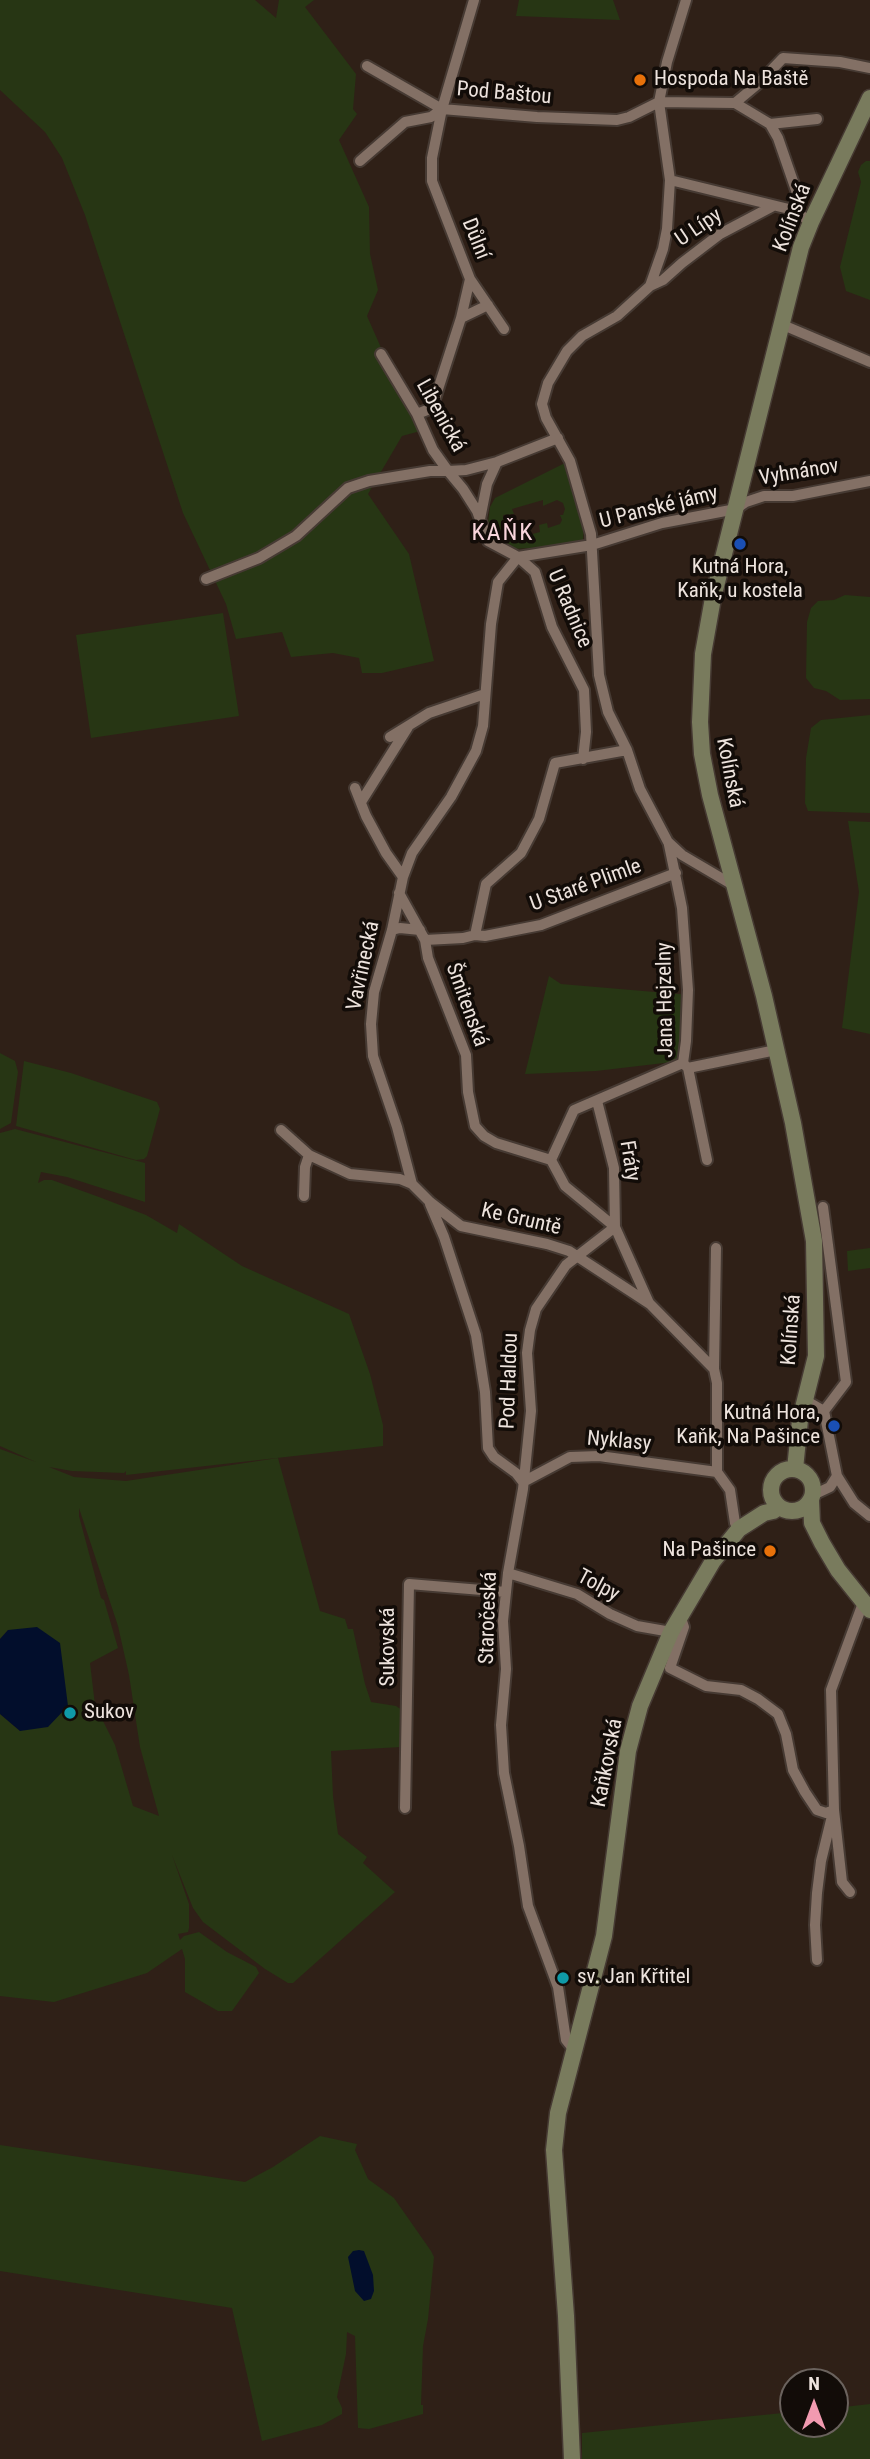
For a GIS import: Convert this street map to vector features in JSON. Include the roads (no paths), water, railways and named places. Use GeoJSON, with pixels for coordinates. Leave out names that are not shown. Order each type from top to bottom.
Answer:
{"type":"FeatureCollection","features":[{"type":"Feature","properties":{"kind":"street","name":"Důlní"},"geometry":{"type":"LineString","coordinates":[[417,414],[432,408],[461,318],[470,279],[432,181],[432,158],[442,109],[474,0]]}},
{"type":"Feature","properties":{"kind":"street","name":"U Panské jámy"},"geometry":{"type":"LineString","coordinates":[[685,0],[667,62],[659,102],[670,180],[667,229],[650,286],[617,316],[582,336],[567,351],[548,383],[543,399],[546,418],[570,461],[583,500],[592,545],[662,523],[736,509]]}},
{"type":"Feature","properties":{"kind":"street"},"geometry":{"type":"LineString","coordinates":[[734,103],[759,83],[783,58],[840,62],[870,68]]}},
{"type":"Feature","properties":{"kind":"street"},"geometry":{"type":"LineString","coordinates":[[367,65],[442,109]]}},
{"type":"Feature","properties":{"kind":"street","name":"Kolínská"},"geometry":{"type":"LineString","coordinates":[[795,1469],[796,1444],[816,1356],[814,1241],[793,1123],[776,1049],[710,795],[702,754],[700,722],[703,654],[713,598],[801,247],[870,98]]}},
{"type":"Feature","properties":{"kind":"street"},"geometry":{"type":"LineString","coordinates":[[659,102],[734,103],[770,124],[778,138],[797,193],[793,210]]}},
{"type":"Feature","properties":{"kind":"street","name":"Pod Baštou"},"geometry":{"type":"LineString","coordinates":[[360,161],[405,122],[432,117],[442,109],[617,120],[659,102]]}},
{"type":"Feature","properties":{"kind":"street"},"geometry":{"type":"LineString","coordinates":[[770,124],[817,119]]}},
{"type":"Feature","properties":{"kind":"street","name":"U Lípy"},"geometry":{"type":"LineString","coordinates":[[670,180],[793,210],[811,222]]}},
{"type":"Feature","properties":{"kind":"street","name":"U Lípy"},"geometry":{"type":"LineString","coordinates":[[650,286],[663,280],[720,234],[773,206]]}},
{"type":"Feature","properties":{"kind":"street"},"geometry":{"type":"LineString","coordinates":[[470,279],[504,329]]}},
{"type":"Feature","properties":{"kind":"street"},"geometry":{"type":"LineString","coordinates":[[461,318],[488,304]]}},
{"type":"Feature","properties":{"kind":"street"},"geometry":{"type":"LineString","coordinates":[[783,325],[870,362]]}},
{"type":"Feature","properties":{"kind":"street","name":"Libenická"},"geometry":{"type":"LineString","coordinates":[[381,354],[417,414],[433,450],[448,471],[466,470],[497,462],[558,438]]}},
{"type":"Feature","properties":{"kind":"street"},"geometry":{"type":"LineString","coordinates":[[480,519],[487,484],[497,462]]}},
{"type":"Feature","properties":{"kind":"street"},"geometry":{"type":"LineString","coordinates":[[206,579],[259,558],[296,536],[348,488],[369,481],[430,471],[448,471],[463,489],[480,519],[488,541],[518,557],[592,545]]}},
{"type":"Feature","properties":{"kind":"street","name":"Vyhnánov"},"geometry":{"type":"LineString","coordinates":[[736,509],[746,502],[764,496],[793,496],[870,481]]}},
{"type":"Feature","properties":{"kind":"street","name":"U Radnice"},"geometry":{"type":"LineString","coordinates":[[592,545],[599,675],[608,712],[627,750],[640,789],[668,842],[682,855],[733,885]]}},
{"type":"Feature","properties":{"kind":"street","name":"U Radnice"},"geometry":{"type":"LineString","coordinates":[[518,557],[535,572],[552,627],[584,690],[586,732],[583,760]]}},
{"type":"Feature","properties":{"kind":"street","name":"Vavřinecká"},"geometry":{"type":"LineString","coordinates":[[412,1184],[397,1127],[373,1056],[371,1024],[374,992],[392,930],[403,877],[412,853],[451,797],[476,751],[483,726],[491,624],[498,582],[518,557]]}},
{"type":"Feature","properties":{"kind":"street","name":"U Radnice"},"geometry":{"type":"LineString","coordinates":[[580,680],[599,675]]}},
{"type":"Feature","properties":{"kind":"street"},"geometry":{"type":"LineString","coordinates":[[390,737],[448,706],[485,694]]}},
{"type":"Feature","properties":{"kind":"street"},"geometry":{"type":"LineString","coordinates":[[361,802],[410,724]]}},
{"type":"Feature","properties":{"kind":"street"},"geometry":{"type":"LineString","coordinates":[[475,934],[486,884],[521,853],[539,819],[555,764],[627,750]]}},
{"type":"Feature","properties":{"kind":"street"},"geometry":{"type":"LineString","coordinates":[[355,788],[386,853],[403,877]]}},
{"type":"Feature","properties":{"kind":"street","name":"Jana Hejzelny"},"geometry":{"type":"LineString","coordinates":[[668,842],[682,908],[688,990],[685,1065],[776,1049]]}},
{"type":"Feature","properties":{"kind":"street","name":"U Staré Plimle"},"geometry":{"type":"LineString","coordinates":[[392,930],[400,928],[422,935],[463,938],[541,925],[676,873]]}},
{"type":"Feature","properties":{"kind":"street","name":"Šmitenská"},"geometry":{"type":"LineString","coordinates":[[399,893],[422,935],[428,958],[466,1055],[468,1092],[475,1126],[484,1136],[496,1143],[551,1160]]}},
{"type":"Feature","properties":{"kind":"street"},"geometry":{"type":"LineString","coordinates":[[615,1227],[565,1186],[551,1160],[574,1110],[685,1065],[707,1160]]}},
{"type":"Feature","properties":{"kind":"street","name":"Fráty"},"geometry":{"type":"LineString","coordinates":[[597,1101],[614,1168],[615,1227]]}},
{"type":"Feature","properties":{"kind":"street"},"geometry":{"type":"LineString","coordinates":[[281,1130],[309,1155],[350,1174],[400,1179],[412,1184]]}},
{"type":"Feature","properties":{"kind":"street"},"geometry":{"type":"LineString","coordinates":[[304,1196],[305,1167],[309,1155]]}},
{"type":"Feature","properties":{"kind":"street","name":"Ke Gruntě"},"geometry":{"type":"LineString","coordinates":[[412,1184],[461,1226],[547,1244],[578,1256],[650,1304],[714,1369]]}},
{"type":"Feature","properties":{"kind":"street"},"geometry":{"type":"LineString","coordinates":[[430,1202],[444,1237],[480,1354],[488,1448],[494,1457],[516,1473],[523,1482]]}},
{"type":"Feature","properties":{"kind":"street"},"geometry":{"type":"LineString","coordinates":[[822,1206],[846,1382],[824,1411],[836,1476],[854,1503],[870,1516]]}},
{"type":"Feature","properties":{"kind":"street"},"geometry":{"type":"LineString","coordinates":[[444,1237],[461,1226]]}},
{"type":"Feature","properties":{"kind":"street","name":"Ke Gruntě"},"geometry":{"type":"LineString","coordinates":[[578,1256],[615,1227],[650,1304]]}},
{"type":"Feature","properties":{"kind":"street"},"geometry":{"type":"LineString","coordinates":[[716,1248],[714,1369],[718,1382],[717,1472],[730,1490],[735,1523],[739,1529]]}},
{"type":"Feature","properties":{"kind":"street","name":"Pod Haldou"},"geometry":{"type":"LineString","coordinates":[[523,1482],[531,1411],[527,1353],[530,1330],[536,1309],[551,1284],[566,1265],[578,1256]]}},
{"type":"Feature","properties":{"kind":"street"},"geometry":{"type":"LineString","coordinates":[[805,1400],[824,1411]]}},
{"type":"Feature","properties":{"kind":"street","name":"Nyklasy"},"geometry":{"type":"LineString","coordinates":[[523,1482],[570,1457],[599,1457],[717,1472]]}},
{"type":"Feature","properties":{"kind":"street"},"geometry":{"type":"LineString","coordinates":[[812,1523],[812,1498],[810,1478],[795,1469],[781,1472],[776,1477],[773,1483],[772,1505],[797,1511],[812,1498],[830,1487],[836,1476]]}},
{"type":"Feature","properties":{"kind":"street","name":"Staročeská"},"geometry":{"type":"LineString","coordinates":[[523,1482],[503,1620],[506,1669],[501,1726],[504,1773],[528,1906],[558,1987],[566,2040],[573,2053]]}},
{"type":"Feature","properties":{"kind":"street","name":"Kaňkovská"},"geometry":{"type":"LineString","coordinates":[[572,2459],[554,2150],[558,2113],[604,1936],[628,1751],[640,1706],[680,1615],[713,1561],[739,1529],[772,1505]]}},
{"type":"Feature","properties":{"kind":"street"},"geometry":{"type":"LineString","coordinates":[[797,1511],[812,1523],[838,1570],[866,1606],[831,1690],[834,1810],[842,1882],[850,1892]]}},
{"type":"Feature","properties":{"kind":"street","name":"Tolpy"},"geometry":{"type":"LineString","coordinates":[[508,1573],[577,1594],[610,1614],[637,1626],[671,1632]]}},
{"type":"Feature","properties":{"kind":"street","name":"Sukovská"},"geometry":{"type":"LineString","coordinates":[[405,1808],[409,1584],[506,1592]]}},
{"type":"Feature","properties":{"kind":"street"},"geometry":{"type":"LineString","coordinates":[[680,1615],[684,1627],[670,1668],[706,1686],[741,1690],[778,1714],[786,1734],[793,1770],[805,1792],[817,1810],[826,1813],[834,1810]]}},
{"type":"Feature","properties":{"kind":"street"},"geometry":{"type":"LineString","coordinates":[[817,1960],[817,1893],[821,1861],[834,1810]]}},
{"type":"Feature","properties":{"kind":"water"},"geometry":{"type":"Polygon","coordinates":[[[37,1627],[60,1643],[68,1706],[48,1727],[20,1731],[0,1714],[0,1639],[8,1630],[37,1627]]]}},
{"type":"Feature","properties":{"kind":"water"},"geometry":{"type":"Polygon","coordinates":[[[353,2251],[364,2251],[373,2275],[374,2291],[371,2299],[364,2301],[355,2291],[348,2257],[353,2251]]]}},
{"type":"Feature","properties":{"kind":"place","name":"Hospoda Na Baště"},"geometry":{"type":"Point","coordinates":[640,80]}},
{"type":"Feature","properties":{"kind":"place","name":"Kutná Hora, Kaňk, u kostela"},"geometry":{"type":"Point","coordinates":[740,544]}},
{"type":"Feature","properties":{"kind":"place","name":"Kutná Hora, Kaňk, Na Pašince"},"geometry":{"type":"Point","coordinates":[834,1426]}},
{"type":"Feature","properties":{"kind":"place","name":"Na Pašince"},"geometry":{"type":"Point","coordinates":[770,1551]}},
{"type":"Feature","properties":{"kind":"place","name":"Sukov"},"geometry":{"type":"Point","coordinates":[70,1713]}},
{"type":"Feature","properties":{"kind":"place","name":"sv. Jan Křtitel"},"geometry":{"type":"Point","coordinates":[563,1978]}},
{"type":"Feature","properties":{"kind":"district","name":"KAŇK"},"geometry":{"type":"Point","coordinates":[503,534]}}]}
